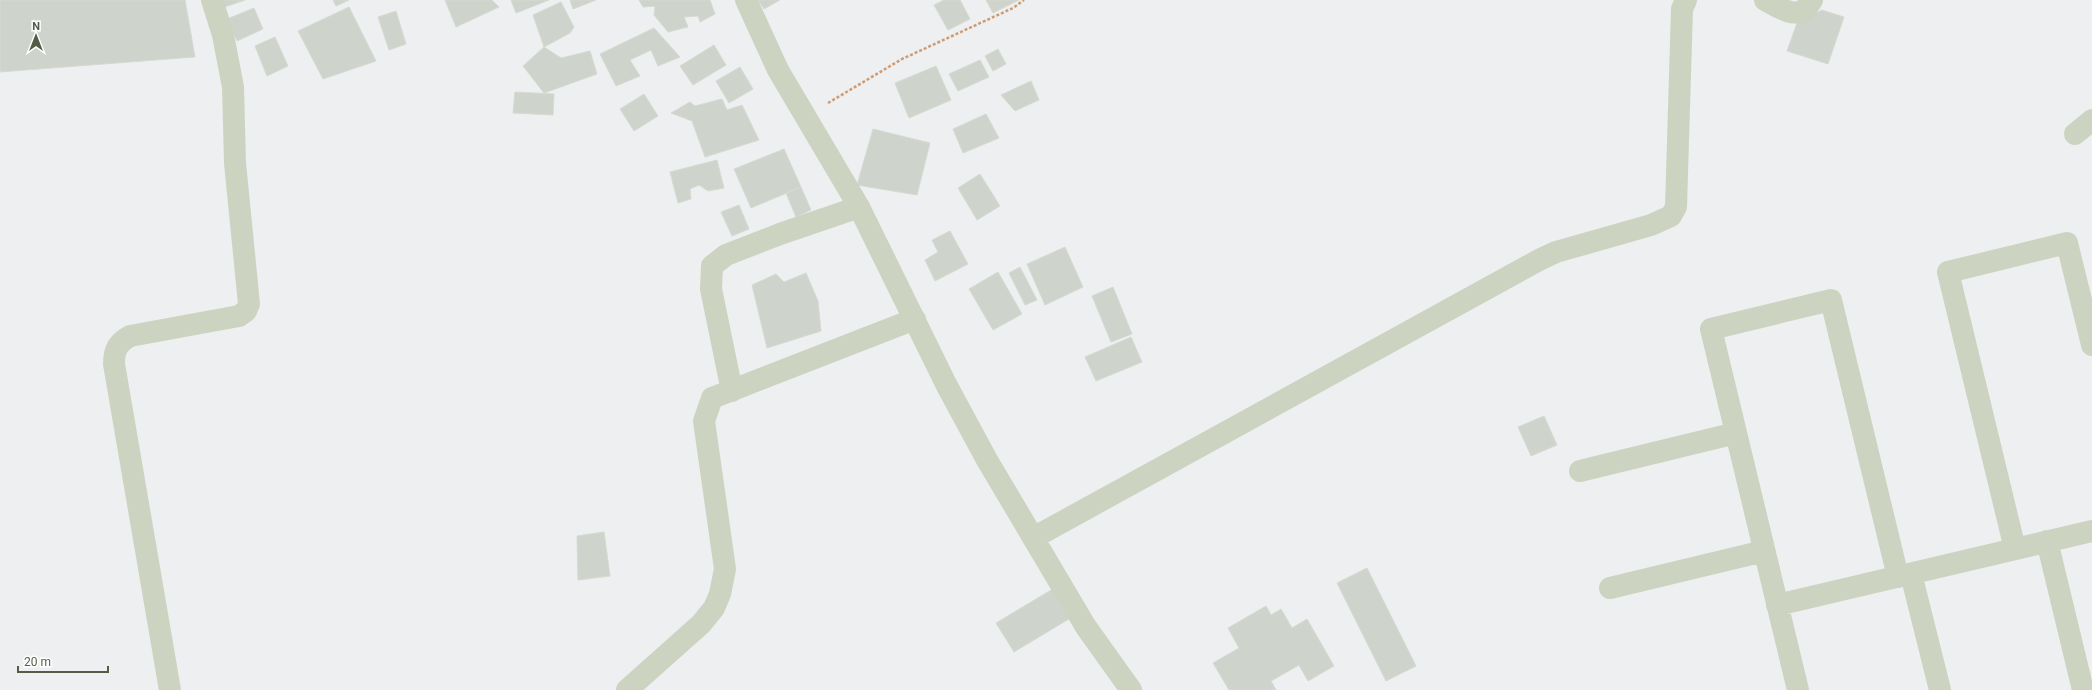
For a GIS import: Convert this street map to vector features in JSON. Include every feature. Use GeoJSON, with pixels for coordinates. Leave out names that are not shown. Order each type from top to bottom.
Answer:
{"type":"FeatureCollection","features":[{"type":"Feature","properties":{"kind":"street"},"geometry":{"type":"LineString","coordinates":[[170,690],[114,364],[114,354],[118,344],[130,336],[239,316],[246,311],[249,304],[235,163],[233,87],[223,35],[212,0]]}},
{"type":"Feature","properties":{"kind":"street"},"geometry":{"type":"LineString","coordinates":[[746,0],[778,70],[859,207],[947,386],[987,460],[1086,627],[1131,690]]}},
{"type":"Feature","properties":{"kind":"street"},"geometry":{"type":"LineString","coordinates":[[1033,538],[1539,260],[1556,252],[1651,225],[1670,216],[1676,207],[1682,9],[1686,0]]}},
{"type":"Feature","properties":{"kind":"street"},"geometry":{"type":"LineString","coordinates":[[1765,0],[1790,12],[1800,12],[1808,9],[1812,0]]}},
{"type":"Feature","properties":{"kind":"street"},"geometry":{"type":"LineString","coordinates":[[2075,134],[2092,120]]}},
{"type":"Feature","properties":{"kind":"street"},"geometry":{"type":"LineString","coordinates":[[732,391],[711,289],[712,266],[726,255],[780,234],[859,207]]}},
{"type":"Feature","properties":{"kind":"street"},"geometry":{"type":"LineString","coordinates":[[2015,549],[1948,272],[2067,243],[2092,345]]}},
{"type":"Feature","properties":{"kind":"street"},"geometry":{"type":"LineString","coordinates":[[1798,690],[1711,329],[1831,300],[1905,575],[1940,690]]}},
{"type":"Feature","properties":{"kind":"street"},"geometry":{"type":"LineString","coordinates":[[627,690],[701,624],[714,608],[718,600],[725,569],[704,422],[712,398],[915,319]]}},
{"type":"Feature","properties":{"kind":"street"},"geometry":{"type":"LineString","coordinates":[[1580,471],[1736,433]]}},
{"type":"Feature","properties":{"kind":"street"},"geometry":{"type":"LineString","coordinates":[[1777,605],[2092,530]]}},
{"type":"Feature","properties":{"kind":"street"},"geometry":{"type":"LineString","coordinates":[[2047,541],[2083,690]]}},
{"type":"Feature","properties":{"kind":"street"},"geometry":{"type":"LineString","coordinates":[[1610,588],[1764,551]]}},
{"type":"Feature","properties":{"kind":"path"},"geometry":{"type":"LineString","coordinates":[[806,117],[902,58],[1013,8],[1024,0]]}},
{"type":"Feature","properties":{"kind":"building"},"geometry":{"type":"Polygon","coordinates":[[[0,0],[185,0],[195,57],[0,72],[0,0]]]}},
{"type":"Feature","properties":{"kind":"building"},"geometry":{"type":"Polygon","coordinates":[[[216,0],[245,0],[219,9],[216,0]]]}},
{"type":"Feature","properties":{"kind":"building"},"geometry":{"type":"Polygon","coordinates":[[[333,0],[349,0],[336,6],[333,0]]]}},
{"type":"Feature","properties":{"kind":"building"},"geometry":{"type":"Polygon","coordinates":[[[445,0],[492,0],[499,7],[456,27],[445,0]]]}},
{"type":"Feature","properties":{"kind":"building"},"geometry":{"type":"Polygon","coordinates":[[[511,0],[549,0],[516,13],[511,0]]]}},
{"type":"Feature","properties":{"kind":"building"},"geometry":{"type":"Polygon","coordinates":[[[570,0],[596,0],[573,9],[570,0]]]}},
{"type":"Feature","properties":{"kind":"building"},"geometry":{"type":"Polygon","coordinates":[[[639,0],[710,0],[715,14],[700,22],[698,16],[684,17],[688,27],[668,32],[654,15],[655,6],[643,7],[639,0]]]}},
{"type":"Feature","properties":{"kind":"building"},"geometry":{"type":"Polygon","coordinates":[[[758,0],[780,0],[764,9],[758,0]]]}},
{"type":"Feature","properties":{"kind":"building"},"geometry":{"type":"Polygon","coordinates":[[[944,0],[960,0],[970,19],[948,30],[934,5],[944,0]]]}},
{"type":"Feature","properties":{"kind":"building"},"geometry":{"type":"Polygon","coordinates":[[[986,0],[1019,0],[993,13],[986,0]]]}},
{"type":"Feature","properties":{"kind":"building"},"geometry":{"type":"Polygon","coordinates":[[[561,2],[574,27],[570,33],[544,47],[533,15],[561,2]]]}},
{"type":"Feature","properties":{"kind":"building"},"geometry":{"type":"Polygon","coordinates":[[[349,7],[376,61],[323,79],[298,31],[349,7]]]}},
{"type":"Feature","properties":{"kind":"building"},"geometry":{"type":"Polygon","coordinates":[[[254,8],[263,29],[237,41],[227,19],[254,8]]]}},
{"type":"Feature","properties":{"kind":"building"},"geometry":{"type":"Polygon","coordinates":[[[1822,10],[1844,17],[1828,64],[1787,51],[1797,23],[1822,10]]]}},
{"type":"Feature","properties":{"kind":"building"},"geometry":{"type":"Polygon","coordinates":[[[396,11],[406,44],[389,50],[378,17],[396,11]]]}},
{"type":"Feature","properties":{"kind":"building"},"geometry":{"type":"Polygon","coordinates":[[[654,28],[680,57],[658,66],[651,50],[630,60],[640,76],[616,86],[600,54],[654,28]]]}},
{"type":"Feature","properties":{"kind":"building"},"geometry":{"type":"Polygon","coordinates":[[[275,37],[288,66],[267,76],[255,46],[275,37]]]}},
{"type":"Feature","properties":{"kind":"building"},"geometry":{"type":"Polygon","coordinates":[[[714,45],[726,65],[693,85],[680,66],[714,45]]]}},
{"type":"Feature","properties":{"kind":"building"},"geometry":{"type":"Polygon","coordinates":[[[544,47],[561,58],[590,51],[597,74],[544,93],[523,66],[544,47]]]}},
{"type":"Feature","properties":{"kind":"building"},"geometry":{"type":"Polygon","coordinates":[[[998,49],[1006,64],[993,71],[985,56],[998,49]]]}},
{"type":"Feature","properties":{"kind":"building"},"geometry":{"type":"Polygon","coordinates":[[[980,60],[989,77],[958,91],[949,74],[980,60]]]}},
{"type":"Feature","properties":{"kind":"building"},"geometry":{"type":"Polygon","coordinates":[[[936,66],[951,100],[909,118],[895,83],[936,66]]]}},
{"type":"Feature","properties":{"kind":"building"},"geometry":{"type":"Polygon","coordinates":[[[740,67],[753,89],[729,103],[716,81],[740,67]]]}},
{"type":"Feature","properties":{"kind":"building"},"geometry":{"type":"Polygon","coordinates":[[[1031,81],[1039,100],[1015,111],[1001,95],[1031,81]]]}},
{"type":"Feature","properties":{"kind":"building"},"geometry":{"type":"Polygon","coordinates":[[[515,92],[554,94],[553,115],[513,113],[515,92]]]}},
{"type":"Feature","properties":{"kind":"building"},"geometry":{"type":"Polygon","coordinates":[[[644,94],[658,116],[634,131],[620,109],[644,94]]]}},
{"type":"Feature","properties":{"kind":"building"},"geometry":{"type":"Polygon","coordinates":[[[722,99],[727,110],[742,105],[759,140],[705,157],[692,121],[671,113],[690,102],[695,106],[722,99]]]}},
{"type":"Feature","properties":{"kind":"building"},"geometry":{"type":"Polygon","coordinates":[[[986,114],[999,138],[963,153],[953,129],[986,114]]]}},
{"type":"Feature","properties":{"kind":"building"},"geometry":{"type":"Polygon","coordinates":[[[873,129],[930,143],[917,195],[857,185],[873,129]]]}},
{"type":"Feature","properties":{"kind":"building"},"geometry":{"type":"Polygon","coordinates":[[[784,149],[801,187],[751,208],[734,169],[784,149]]]}},
{"type":"Feature","properties":{"kind":"building"},"geometry":{"type":"Polygon","coordinates":[[[717,160],[724,188],[708,191],[699,185],[690,189],[691,199],[678,203],[670,172],[717,160]]]}},
{"type":"Feature","properties":{"kind":"building"},"geometry":{"type":"Polygon","coordinates":[[[980,174],[1000,206],[977,220],[958,188],[980,174]]]}},
{"type":"Feature","properties":{"kind":"building"},"geometry":{"type":"Polygon","coordinates":[[[801,187],[811,210],[796,217],[786,193],[801,187]]]}},
{"type":"Feature","properties":{"kind":"building"},"geometry":{"type":"Polygon","coordinates":[[[739,205],[749,229],[732,236],[721,212],[739,205]]]}},
{"type":"Feature","properties":{"kind":"building"},"geometry":{"type":"Polygon","coordinates":[[[950,231],[968,264],[935,281],[925,260],[938,252],[932,240],[950,231]]]}},
{"type":"Feature","properties":{"kind":"building"},"geometry":{"type":"Polygon","coordinates":[[[1065,247],[1083,287],[1045,305],[1027,264],[1065,247]]]}},
{"type":"Feature","properties":{"kind":"building"},"geometry":{"type":"Polygon","coordinates":[[[1020,267],[1037,300],[1025,305],[1009,273],[1020,267]]]}},
{"type":"Feature","properties":{"kind":"building"},"geometry":{"type":"Polygon","coordinates":[[[998,272],[1022,314],[993,330],[969,289],[998,272]]]}},
{"type":"Feature","properties":{"kind":"building"},"geometry":{"type":"Polygon","coordinates":[[[806,273],[818,301],[821,331],[767,348],[752,285],[776,274],[784,282],[806,273]]]}},
{"type":"Feature","properties":{"kind":"building"},"geometry":{"type":"Polygon","coordinates":[[[1113,287],[1132,334],[1111,342],[1092,296],[1113,287]]]}},
{"type":"Feature","properties":{"kind":"building"},"geometry":{"type":"Polygon","coordinates":[[[1131,337],[1142,362],[1096,381],[1085,357],[1131,337]]]}},
{"type":"Feature","properties":{"kind":"building"},"geometry":{"type":"Polygon","coordinates":[[[1544,416],[1557,445],[1531,456],[1518,427],[1544,416]]]}},
{"type":"Feature","properties":{"kind":"building"},"geometry":{"type":"Polygon","coordinates":[[[604,532],[610,576],[578,580],[577,536],[604,532]]]}},
{"type":"Feature","properties":{"kind":"building"},"geometry":{"type":"Polygon","coordinates":[[[1367,568],[1416,666],[1386,681],[1337,583],[1367,568]]]}},
{"type":"Feature","properties":{"kind":"building"},"geometry":{"type":"Polygon","coordinates":[[[1056,587],[1074,616],[1014,652],[996,623],[1056,587]]]}},
{"type":"Feature","properties":{"kind":"building"},"geometry":{"type":"Polygon","coordinates":[[[1266,606],[1271,615],[1281,609],[1292,628],[1307,619],[1334,666],[1308,681],[1299,665],[1271,681],[1276,690],[1229,690],[1213,663],[1239,648],[1228,628],[1266,606]]]}}]}
